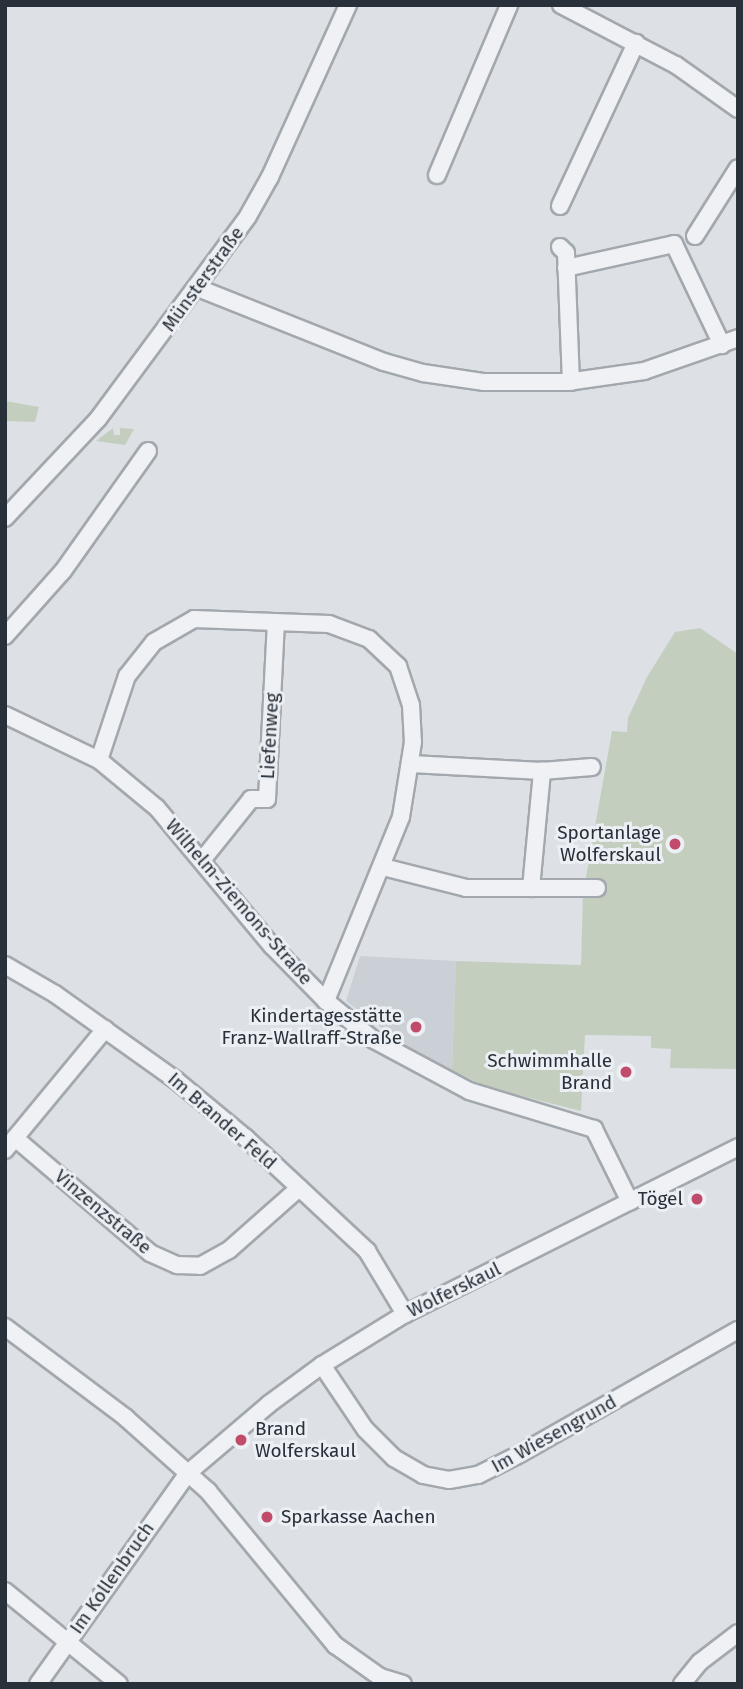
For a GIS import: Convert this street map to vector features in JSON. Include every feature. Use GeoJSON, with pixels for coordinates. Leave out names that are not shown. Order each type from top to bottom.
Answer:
{"type":"FeatureCollection","features":[{"type":"Feature","properties":{"kind":"street","name":"Münsterstraße"},"geometry":{"type":"LineString","coordinates":[[5,517],[98,419],[198,288],[270,177],[348,5]]}},
{"type":"Feature","properties":{"kind":"street"},"geometry":{"type":"LineString","coordinates":[[437,175],[509,5]]}},
{"type":"Feature","properties":{"kind":"street"},"geometry":{"type":"LineString","coordinates":[[561,5],[636,43],[738,109]]}},
{"type":"Feature","properties":{"kind":"street"},"geometry":{"type":"LineString","coordinates":[[560,206],[636,43]]}},
{"type":"Feature","properties":{"kind":"street"},"geometry":{"type":"LineString","coordinates":[[695,236],[738,168]]}},
{"type":"Feature","properties":{"kind":"street"},"geometry":{"type":"LineString","coordinates":[[566,268],[674,244],[722,345]]}},
{"type":"Feature","properties":{"kind":"street"},"geometry":{"type":"LineString","coordinates":[[560,247],[566,253],[571,382]]}},
{"type":"Feature","properties":{"kind":"street"},"geometry":{"type":"LineString","coordinates":[[198,288],[423,373],[491,382],[571,382],[644,370],[738,338]]}},
{"type":"Feature","properties":{"kind":"street"},"geometry":{"type":"LineString","coordinates":[[5,636],[64,571],[148,451]]}},
{"type":"Feature","properties":{"kind":"street"},"geometry":{"type":"LineString","coordinates":[[99,761],[127,676],[154,642],[194,619],[330,624],[369,639],[398,666],[411,705],[411,764],[401,817],[383,867],[326,1001]]}},
{"type":"Feature","properties":{"kind":"street","name":"Liefenweg"},"geometry":{"type":"LineString","coordinates":[[203,859],[251,799],[267,799],[276,624]]}},
{"type":"Feature","properties":{"kind":"street","name":"Wilhelm-Ziemons-Straße"},"geometry":{"type":"LineString","coordinates":[[5,715],[99,761],[157,808],[203,859],[272,946],[326,1001],[374,1040],[469,1091],[594,1129],[630,1202]]}},
{"type":"Feature","properties":{"kind":"street"},"geometry":{"type":"LineString","coordinates":[[411,764],[542,771],[592,767]]}},
{"type":"Feature","properties":{"kind":"street"},"geometry":{"type":"LineString","coordinates":[[531,888],[542,771]]}},
{"type":"Feature","properties":{"kind":"street"},"geometry":{"type":"LineString","coordinates":[[383,867],[444,885],[597,888]]}},
{"type":"Feature","properties":{"kind":"street","name":"Im Brander Feld"},"geometry":{"type":"LineString","coordinates":[[5,965],[105,1029],[177,1081],[367,1251],[405,1314]]}},
{"type":"Feature","properties":{"kind":"street"},"geometry":{"type":"LineString","coordinates":[[10,1144],[105,1029]]}},
{"type":"Feature","properties":{"kind":"street","name":"Vinzenzstraße"},"geometry":{"type":"LineString","coordinates":[[10,1144],[150,1253],[177,1265],[200,1266],[229,1250],[299,1188]]}},
{"type":"Feature","properties":{"kind":"street","name":"Wolferskaul"},"geometry":{"type":"LineString","coordinates":[[188,1474],[322,1365],[405,1314],[630,1202],[736,1153]]}},
{"type":"Feature","properties":{"kind":"street"},"geometry":{"type":"LineString","coordinates":[[5,1328],[126,1418],[188,1474],[240,1525],[335,1645],[380,1677],[403,1684]]}},
{"type":"Feature","properties":{"kind":"street","name":"Im Wiesengrund"},"geometry":{"type":"LineString","coordinates":[[322,1365],[365,1429],[394,1458],[423,1475],[449,1479],[478,1475],[516,1456],[738,1330]]}},
{"type":"Feature","properties":{"kind":"street","name":"Im Kollenbruch"},"geometry":{"type":"LineString","coordinates":[[38,1684],[188,1474]]}},
{"type":"Feature","properties":{"kind":"street"},"geometry":{"type":"LineString","coordinates":[[5,1591],[119,1684]]}},
{"type":"Feature","properties":{"kind":"street"},"geometry":{"type":"LineString","coordinates":[[682,1684],[700,1661],[738,1633]]}},
{"type":"Feature","properties":{"kind":"shaded area","name":"Kindertagesstätte Franz-Wallraff-Straße"},"geometry":{"type":"Polygon","coordinates":[[[360,956],[456,961],[452,1070],[407,1047],[346,1001],[360,956]]]}},
{"type":"Feature","properties":{"kind":"green space"},"geometry":{"type":"Polygon","coordinates":[[[5,401],[39,407],[35,422],[5,421],[5,401]]]}},
{"type":"Feature","properties":{"kind":"green space"},"geometry":{"type":"Polygon","coordinates":[[[113,428],[114,435],[120,435],[120,428],[134,429],[125,445],[96,441],[113,428]]]}},
{"type":"Feature","properties":{"kind":"green space","name":"Sportanlage Wolferskaul"},"geometry":{"type":"Polygon","coordinates":[[[700,628],[738,654],[738,1093],[736,1069],[670,1068],[671,1049],[651,1048],[651,1036],[585,1035],[581,1111],[486,1087],[452,1070],[456,961],[581,965],[583,894],[612,731],[627,732],[628,718],[647,677],[675,632],[700,628]]]}},
{"type":"Feature","properties":{"kind":"place","name":"Sportanlage Wolferskaul"},"geometry":{"type":"Point","coordinates":[675,844]}},
{"type":"Feature","properties":{"kind":"place","name":"Kindertagesstätte Franz-Wallraff-Straße"},"geometry":{"type":"Point","coordinates":[416,1027]}},
{"type":"Feature","properties":{"kind":"place","name":"Schwimmhalle Brand"},"geometry":{"type":"Point","coordinates":[626,1072]}},
{"type":"Feature","properties":{"kind":"place","name":"Tögel"},"geometry":{"type":"Point","coordinates":[697,1199]}},
{"type":"Feature","properties":{"kind":"place","name":"Brand Wolferskaul"},"geometry":{"type":"Point","coordinates":[241,1440]}},
{"type":"Feature","properties":{"kind":"place","name":"Sparkasse Aachen"},"geometry":{"type":"Point","coordinates":[267,1517]}}]}
